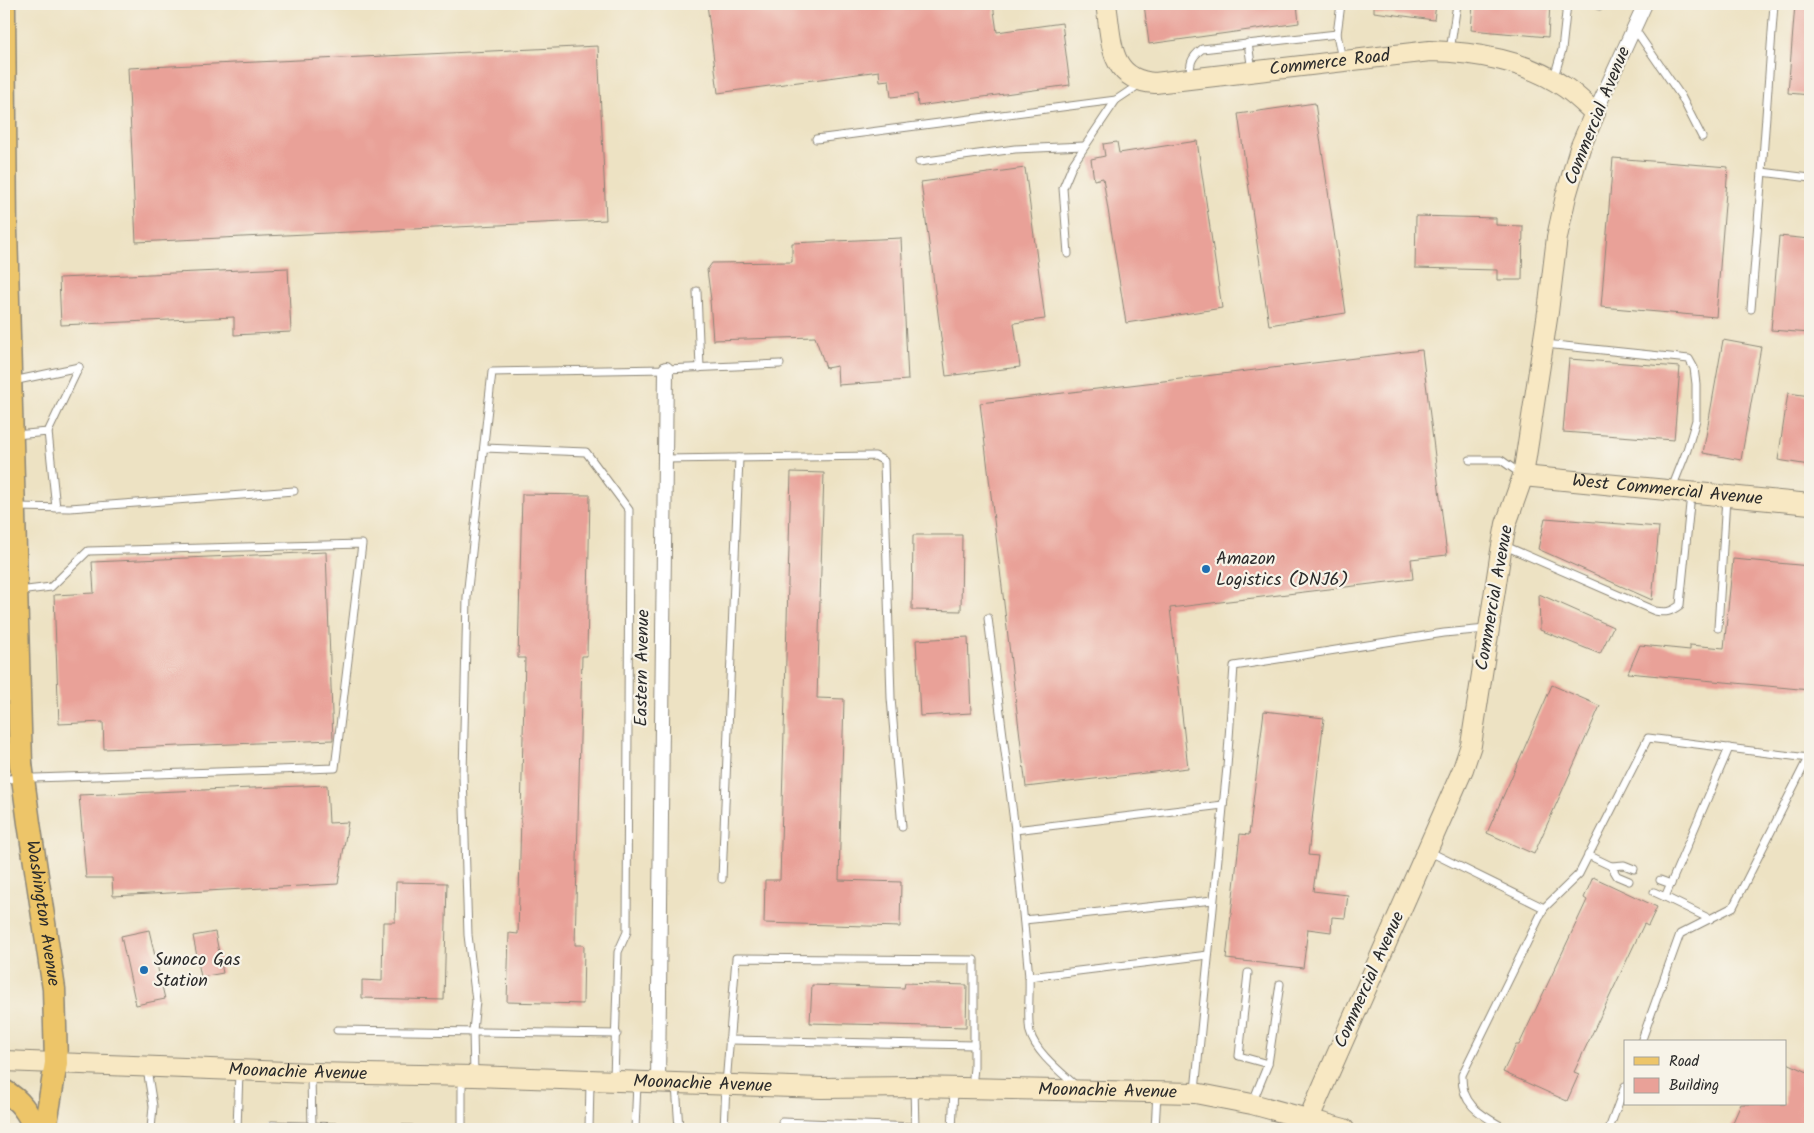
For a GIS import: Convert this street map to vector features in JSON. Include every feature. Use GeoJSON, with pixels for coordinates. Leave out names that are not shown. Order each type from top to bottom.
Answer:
{"type":"FeatureCollection","features":[{"type":"Feature","properties":{"kind":"main road","name":"Washington Avenue"},"geometry":{"type":"LineString","coordinates":[[4,9],[4,134],[16,591],[16,774]]}},
{"type":"Feature","properties":{"kind":"main road","name":"Washington Avenue"},"geometry":{"type":"LineString","coordinates":[[4,636],[16,774],[54,989],[56,1063],[45,1129]]}},
{"type":"Feature","properties":{"kind":"main road"},"geometry":{"type":"LineString","coordinates":[[4,1090],[21,1103],[35,1129]]}},
{"type":"Feature","properties":{"kind":"street"},"geometry":{"type":"LineString","coordinates":[[1106,4],[1114,56],[1120,67],[1129,76],[1142,82]]}},
{"type":"Feature","properties":{"kind":"street","name":"Commercial Avenue"},"geometry":{"type":"LineString","coordinates":[[1309,1118],[1463,769],[1472,744],[1502,544],[1506,524],[1524,476],[1544,344],[1557,237],[1566,196],[1580,148],[1644,4]]}},
{"type":"Feature","properties":{"kind":"street","name":"Commerce Road"},"geometry":{"type":"LineString","coordinates":[[1142,82],[1155,83],[1430,51],[1450,52],[1485,56],[1518,65],[1565,88],[1595,113]]}},
{"type":"Feature","properties":{"kind":"street","name":"Eastern Avenue"},"geometry":{"type":"LineString","coordinates":[[666,369],[664,459],[667,1082]]}},
{"type":"Feature","properties":{"kind":"street","name":"West Commercial Avenue"},"geometry":{"type":"LineString","coordinates":[[1524,476],[1810,504]]}},
{"type":"Feature","properties":{"kind":"street","name":"Moonachie Avenue"},"geometry":{"type":"LineString","coordinates":[[4,1061],[311,1073],[468,1076],[821,1088],[914,1087],[1195,1093],[1252,1104],[1344,1129]]}},
{"type":"Feature","properties":{"kind":"lane"},"geometry":{"type":"LineString","coordinates":[[1340,4],[1337,34],[1342,61]]}},
{"type":"Feature","properties":{"kind":"lane"},"geometry":{"type":"LineString","coordinates":[[1450,52],[1456,4]]}},
{"type":"Feature","properties":{"kind":"lane"},"geometry":{"type":"LineString","coordinates":[[1553,81],[1562,50],[1567,4]]}},
{"type":"Feature","properties":{"kind":"lane"},"geometry":{"type":"LineString","coordinates":[[1751,309],[1774,4]]}},
{"type":"Feature","properties":{"kind":"lane"},"geometry":{"type":"LineString","coordinates":[[1634,28],[1681,96],[1702,137]]}},
{"type":"Feature","properties":{"kind":"lane"},"geometry":{"type":"LineString","coordinates":[[1190,79],[1190,63],[1194,55],[1202,49],[1337,34]]}},
{"type":"Feature","properties":{"kind":"lane"},"geometry":{"type":"LineString","coordinates":[[1248,44],[1252,72]]}},
{"type":"Feature","properties":{"kind":"lane"},"geometry":{"type":"LineString","coordinates":[[1068,254],[1062,188],[1084,146],[1116,100],[1142,82]]}},
{"type":"Feature","properties":{"kind":"lane"},"geometry":{"type":"LineString","coordinates":[[816,139],[1116,100]]}},
{"type":"Feature","properties":{"kind":"lane"},"geometry":{"type":"LineString","coordinates":[[919,162],[1015,149],[1084,146]]}},
{"type":"Feature","properties":{"kind":"lane"},"geometry":{"type":"LineString","coordinates":[[1762,172],[1810,178]]}},
{"type":"Feature","properties":{"kind":"lane"},"geometry":{"type":"LineString","coordinates":[[697,291],[700,368]]}},
{"type":"Feature","properties":{"kind":"lane"},"geometry":{"type":"LineString","coordinates":[[1544,344],[1689,359],[1694,368],[1696,384],[1696,420],[1687,450],[1671,490]]}},
{"type":"Feature","properties":{"kind":"lane"},"geometry":{"type":"LineString","coordinates":[[462,1129],[476,1001],[468,935],[463,775],[467,597],[492,372],[666,369],[780,364]]}},
{"type":"Feature","properties":{"kind":"lane"},"geometry":{"type":"LineString","coordinates":[[10,381],[79,366],[48,432],[56,508]]}},
{"type":"Feature","properties":{"kind":"lane"},"geometry":{"type":"LineString","coordinates":[[12,435],[48,432]]}},
{"type":"Feature","properties":{"kind":"lane"},"geometry":{"type":"LineString","coordinates":[[484,448],[586,452],[629,510],[627,932],[618,952],[614,1081]]}},
{"type":"Feature","properties":{"kind":"lane"},"geometry":{"type":"LineString","coordinates":[[664,459],[875,456],[884,461],[891,698],[902,827]]}},
{"type":"Feature","properties":{"kind":"lane"},"geometry":{"type":"LineString","coordinates":[[722,879],[739,458]]}},
{"type":"Feature","properties":{"kind":"lane"},"geometry":{"type":"LineString","coordinates":[[1470,460],[1501,460],[1524,476]]}},
{"type":"Feature","properties":{"kind":"lane"},"geometry":{"type":"LineString","coordinates":[[14,506],[70,508],[294,491]]}},
{"type":"Feature","properties":{"kind":"lane"},"geometry":{"type":"LineString","coordinates":[[1502,544],[1655,611],[1665,613],[1680,605],[1692,492]]}},
{"type":"Feature","properties":{"kind":"lane"},"geometry":{"type":"LineString","coordinates":[[1718,628],[1726,496]]}},
{"type":"Feature","properties":{"kind":"lane"},"geometry":{"type":"LineString","coordinates":[[16,591],[51,587],[88,551],[362,544],[335,768],[16,774]]}},
{"type":"Feature","properties":{"kind":"lane"},"geometry":{"type":"LineString","coordinates":[[988,618],[1015,830],[1030,977],[1030,1032],[1034,1041],[1051,1062],[1080,1090]]}},
{"type":"Feature","properties":{"kind":"lane"},"geometry":{"type":"LineString","coordinates":[[1195,1093],[1223,805],[1234,666],[1435,634],[1489,629]]}},
{"type":"Feature","properties":{"kind":"lane"},"geometry":{"type":"LineString","coordinates":[[1506,1129],[1474,1109],[1461,1087],[1462,1075],[1544,908],[1579,874],[1648,738],[1808,758],[1733,907],[1680,934],[1642,1040]]}},
{"type":"Feature","properties":{"kind":"lane"},"geometry":{"type":"LineString","coordinates":[[1665,897],[1729,748]]}},
{"type":"Feature","properties":{"kind":"lane"},"geometry":{"type":"LineString","coordinates":[[1015,830],[1223,805]]}},
{"type":"Feature","properties":{"kind":"lane"},"geometry":{"type":"LineString","coordinates":[[1427,851],[1544,908]]}},
{"type":"Feature","properties":{"kind":"lane"},"geometry":{"type":"LineString","coordinates":[[1588,855],[1611,866],[1624,865],[1634,869]]}},
{"type":"Feature","properties":{"kind":"lane"},"geometry":{"type":"LineString","coordinates":[[1611,866],[1617,876],[1629,881]]}},
{"type":"Feature","properties":{"kind":"lane"},"geometry":{"type":"LineString","coordinates":[[1660,880],[1671,884]]}},
{"type":"Feature","properties":{"kind":"lane"},"geometry":{"type":"LineString","coordinates":[[1654,892],[1710,919]]}},
{"type":"Feature","properties":{"kind":"lane"},"geometry":{"type":"LineString","coordinates":[[1024,920],[1213,900]]}},
{"type":"Feature","properties":{"kind":"lane"},"geometry":{"type":"LineString","coordinates":[[1030,977],[1208,955]]}},
{"type":"Feature","properties":{"kind":"lane"},"geometry":{"type":"LineString","coordinates":[[724,1129],[736,958],[974,960],[974,1045],[952,1129]]}},
{"type":"Feature","properties":{"kind":"lane"},"geometry":{"type":"LineString","coordinates":[[1248,973],[1239,1056],[1268,1064]]}},
{"type":"Feature","properties":{"kind":"lane"},"geometry":{"type":"LineString","coordinates":[[1252,1104],[1268,1064],[1280,984]]}},
{"type":"Feature","properties":{"kind":"lane"},"geometry":{"type":"LineString","coordinates":[[337,1030],[616,1034]]}},
{"type":"Feature","properties":{"kind":"lane"},"geometry":{"type":"LineString","coordinates":[[729,1040],[974,1045]]}},
{"type":"Feature","properties":{"kind":"lane"},"geometry":{"type":"LineString","coordinates":[[147,1066],[153,1106],[151,1129]]}},
{"type":"Feature","properties":{"kind":"lane"},"geometry":{"type":"LineString","coordinates":[[237,1129],[239,1070]]}},
{"type":"Feature","properties":{"kind":"lane"},"geometry":{"type":"LineString","coordinates":[[311,1073],[312,1128]]}},
{"type":"Feature","properties":{"kind":"lane"},"geometry":{"type":"LineString","coordinates":[[589,1129],[590,1080]]}},
{"type":"Feature","properties":{"kind":"lane"},"geometry":{"type":"LineString","coordinates":[[635,1129],[637,1082]]}},
{"type":"Feature","properties":{"kind":"lane"},"geometry":{"type":"LineString","coordinates":[[667,1082],[679,1129]]}},
{"type":"Feature","properties":{"kind":"lane"},"geometry":{"type":"LineString","coordinates":[[782,1122],[915,1128],[914,1087]]}},
{"type":"Feature","properties":{"kind":"lane"},"geometry":{"type":"LineString","coordinates":[[1609,1129],[1624,1089]]}},
{"type":"Feature","properties":{"kind":"lane"},"geometry":{"type":"LineString","coordinates":[[1155,1129],[1157,1092]]}},
{"type":"Feature","properties":{"kind":"lane"},"geometry":{"type":"LineString","coordinates":[[272,1125],[312,1128],[412,1129]]}},
{"type":"Feature","properties":{"kind":"building"},"geometry":{"type":"Polygon","coordinates":[[[707,4],[993,4],[997,32],[1062,23],[1070,85],[918,106],[917,94],[891,97],[889,80],[880,81],[879,71],[718,93],[707,4]]]}},
{"type":"Feature","properties":{"kind":"building"},"geometry":{"type":"Polygon","coordinates":[[[1144,4],[1297,4],[1299,23],[1149,44],[1144,4]]]}},
{"type":"Feature","properties":{"kind":"building"},"geometry":{"type":"Polygon","coordinates":[[[1374,4],[1436,4],[1434,20],[1374,12],[1374,4]]]}},
{"type":"Feature","properties":{"kind":"building"},"geometry":{"type":"Polygon","coordinates":[[[1473,4],[1550,4],[1548,37],[1471,30],[1473,4]]]}},
{"type":"Feature","properties":{"kind":"building"},"geometry":{"type":"Polygon","coordinates":[[[1795,4],[1810,4],[1810,95],[1788,93],[1795,4]]]}},
{"type":"Feature","properties":{"kind":"building"},"geometry":{"type":"Polygon","coordinates":[[[598,46],[606,220],[136,242],[128,68],[598,46]]]}},
{"type":"Feature","properties":{"kind":"building"},"geometry":{"type":"Polygon","coordinates":[[[1315,103],[1346,313],[1269,325],[1238,114],[1315,103]]]}},
{"type":"Feature","properties":{"kind":"building"},"geometry":{"type":"Polygon","coordinates":[[[1197,141],[1222,308],[1126,323],[1103,178],[1094,180],[1091,159],[1105,156],[1103,144],[1117,142],[1119,153],[1197,141]]]}},
{"type":"Feature","properties":{"kind":"building"},"geometry":{"type":"Polygon","coordinates":[[[1613,158],[1728,167],[1716,317],[1601,307],[1613,158]]]}},
{"type":"Feature","properties":{"kind":"building"},"geometry":{"type":"Polygon","coordinates":[[[1025,168],[1045,319],[1014,323],[1020,367],[946,376],[921,182],[1025,168]]]}},
{"type":"Feature","properties":{"kind":"building"},"geometry":{"type":"Polygon","coordinates":[[[1416,216],[1496,218],[1496,225],[1523,226],[1522,280],[1497,280],[1497,270],[1415,268],[1416,216]]]}},
{"type":"Feature","properties":{"kind":"building"},"geometry":{"type":"Polygon","coordinates":[[[1779,236],[1810,239],[1810,333],[1771,330],[1779,236]]]}},
{"type":"Feature","properties":{"kind":"building"},"geometry":{"type":"Polygon","coordinates":[[[901,238],[908,380],[838,385],[837,366],[826,368],[815,337],[713,340],[707,270],[712,263],[792,262],[792,243],[901,238]]]}},
{"type":"Feature","properties":{"kind":"building"},"geometry":{"type":"Polygon","coordinates":[[[288,268],[291,332],[234,335],[234,317],[61,325],[59,278],[288,268]]]}},
{"type":"Feature","properties":{"kind":"building"},"geometry":{"type":"Polygon","coordinates":[[[1723,340],[1761,347],[1741,460],[1703,453],[1723,340]]]}},
{"type":"Feature","properties":{"kind":"building","name":"Amazon Logistics (DNJ6)"},"geometry":{"type":"Polygon","coordinates":[[[1422,350],[1447,555],[1411,559],[1413,579],[1170,608],[1188,768],[1026,787],[980,403],[1422,350]]]}},
{"type":"Feature","properties":{"kind":"building"},"geometry":{"type":"Polygon","coordinates":[[[1569,359],[1680,367],[1674,440],[1563,432],[1569,359]]]}},
{"type":"Feature","properties":{"kind":"building"},"geometry":{"type":"Polygon","coordinates":[[[1788,393],[1810,396],[1809,465],[1778,460],[1788,393]]]}},
{"type":"Feature","properties":{"kind":"building"},"geometry":{"type":"Polygon","coordinates":[[[791,472],[824,473],[817,698],[844,699],[839,880],[901,882],[900,927],[764,923],[765,880],[780,880],[791,472]]]}},
{"type":"Feature","properties":{"kind":"building"},"geometry":{"type":"Polygon","coordinates":[[[522,494],[590,495],[587,656],[582,656],[575,945],[584,945],[583,1004],[507,1002],[509,933],[518,934],[525,658],[518,658],[522,494]]]}},
{"type":"Feature","properties":{"kind":"building"},"geometry":{"type":"Polygon","coordinates":[[[1545,518],[1659,527],[1652,600],[1538,549],[1545,518]]]}},
{"type":"Feature","properties":{"kind":"building"},"geometry":{"type":"Polygon","coordinates":[[[913,535],[962,535],[961,611],[912,610],[913,535]]]}},
{"type":"Feature","properties":{"kind":"building"},"geometry":{"type":"Polygon","coordinates":[[[326,552],[333,740],[104,749],[103,722],[59,724],[54,595],[94,593],[92,562],[326,552]]]}},
{"type":"Feature","properties":{"kind":"building"},"geometry":{"type":"Polygon","coordinates":[[[1733,559],[1810,566],[1810,690],[1628,673],[1640,645],[1690,650],[1690,645],[1724,648],[1733,559]]]}},
{"type":"Feature","properties":{"kind":"building"},"geometry":{"type":"Polygon","coordinates":[[[1539,594],[1613,627],[1600,654],[1540,630],[1539,594]]]}},
{"type":"Feature","properties":{"kind":"building"},"geometry":{"type":"Polygon","coordinates":[[[968,637],[971,713],[920,716],[916,640],[968,637]]]}},
{"type":"Feature","properties":{"kind":"building"},"geometry":{"type":"Polygon","coordinates":[[[1552,685],[1600,706],[1534,854],[1487,833],[1552,685]]]}},
{"type":"Feature","properties":{"kind":"building"},"geometry":{"type":"Polygon","coordinates":[[[1264,711],[1324,718],[1308,855],[1318,856],[1313,891],[1348,895],[1345,918],[1332,917],[1331,932],[1308,929],[1303,968],[1226,959],[1240,834],[1249,835],[1264,711]]]}},
{"type":"Feature","properties":{"kind":"building"},"geometry":{"type":"Polygon","coordinates":[[[327,785],[329,823],[348,822],[338,884],[113,896],[112,878],[86,878],[79,795],[327,785]]]}},
{"type":"Feature","properties":{"kind":"building"},"geometry":{"type":"Polygon","coordinates":[[[1593,877],[1657,907],[1648,926],[1644,924],[1574,1072],[1579,1074],[1567,1101],[1503,1072],[1516,1045],[1519,1045],[1587,900],[1584,898],[1593,877]]]}},
{"type":"Feature","properties":{"kind":"building"},"geometry":{"type":"Polygon","coordinates":[[[396,882],[447,883],[444,1000],[362,998],[362,980],[382,981],[383,922],[395,922],[396,882]]]}},
{"type":"Feature","properties":{"kind":"building"},"geometry":{"type":"Polygon","coordinates":[[[149,930],[165,999],[136,1005],[121,936],[149,930]]]}},
{"type":"Feature","properties":{"kind":"building"},"geometry":{"type":"Polygon","coordinates":[[[215,932],[223,973],[201,977],[193,936],[215,932]]]}},
{"type":"Feature","properties":{"kind":"building"},"geometry":{"type":"Polygon","coordinates":[[[905,983],[967,985],[966,1027],[810,1023],[812,985],[904,988],[905,983]]]}},
{"type":"Feature","properties":{"kind":"building"},"geometry":{"type":"Polygon","coordinates":[[[1786,1062],[1810,1073],[1810,1129],[1730,1129],[1740,1106],[1786,1106],[1786,1062]]]}},
{"type":"Feature","properties":{"kind":"place","name":"Amazon Logistics (DNJ6)"},"geometry":{"type":"Point","coordinates":[1206,569]}},
{"type":"Feature","properties":{"kind":"place","name":"Sunoco Gas Station"},"geometry":{"type":"Point","coordinates":[144,970]}}]}
